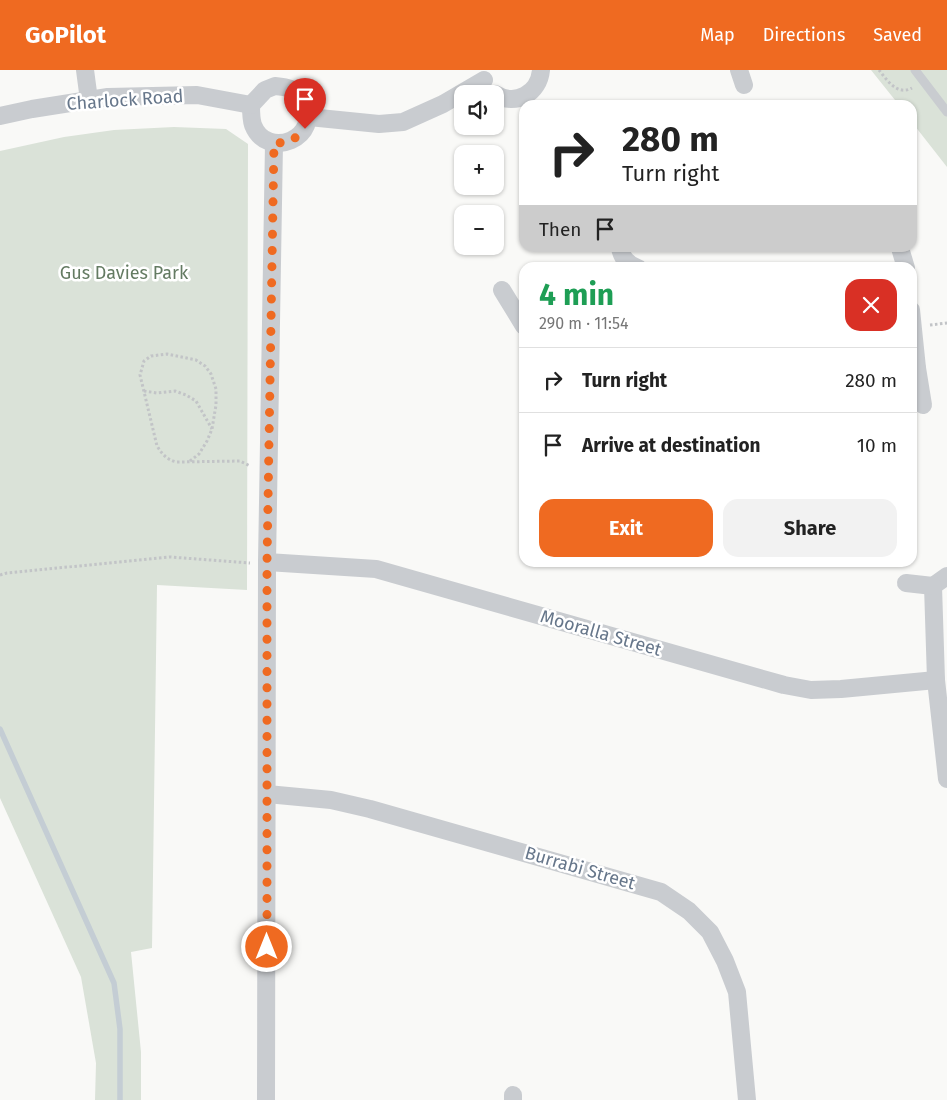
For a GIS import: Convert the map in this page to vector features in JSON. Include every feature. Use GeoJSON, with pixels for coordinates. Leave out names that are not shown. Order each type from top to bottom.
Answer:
{"type":"FeatureCollection","features":[{"type":"Feature","properties":{"kind":"street"},"geometry":{"type":"LineString","coordinates":[[86,70],[89,100]]}},
{"type":"Feature","properties":{"kind":"street"},"geometry":{"type":"LineString","coordinates":[[526,100],[539,82],[541,70]]}},
{"type":"Feature","properties":{"kind":"street"},"geometry":{"type":"LineString","coordinates":[[308,117],[379,124],[403,122],[443,104],[483,75]]}},
{"type":"Feature","properties":{"kind":"street"},"geometry":{"type":"LineString","coordinates":[[275,86],[295,90],[303,98],[307,107],[308,117],[305,129],[297,138],[286,143],[274,143],[258,133],[253,124],[251,106],[265,90],[275,86]]}},
{"type":"Feature","properties":{"kind":"street","name":"Charlock Road"},"geometry":{"type":"LineString","coordinates":[[0,116],[108,97],[197,94],[251,106]]}},
{"type":"Feature","properties":{"kind":"street"},"geometry":{"type":"LineString","coordinates":[[504,99],[519,101]]}},
{"type":"Feature","properties":{"kind":"street"},"geometry":{"type":"LineString","coordinates":[[266,1100],[267,562],[274,143]]}},
{"type":"Feature","properties":{"kind":"street"},"geometry":{"type":"LineString","coordinates":[[502,290],[519,318]]}},
{"type":"Feature","properties":{"kind":"street"},"geometry":{"type":"LineString","coordinates":[[917,380],[923,405]]}},
{"type":"Feature","properties":{"kind":"street","name":"Mooralla Street"},"geometry":{"type":"LineString","coordinates":[[267,562],[376,569],[802,688],[841,690],[936,680]]}},
{"type":"Feature","properties":{"kind":"street"},"geometry":{"type":"LineString","coordinates":[[906,583],[940,581],[936,680],[947,779]]}},
{"type":"Feature","properties":{"kind":"street","name":"Burrabi Street"},"geometry":{"type":"LineString","coordinates":[[267,794],[331,800],[370,809],[661,892],[690,911],[710,932],[725,961],[736,992],[748,1100]]}},
{"type":"Feature","properties":{"kind":"lane"},"geometry":{"type":"LineString","coordinates":[[915,70],[947,112]]}},
{"type":"Feature","properties":{"kind":"path"},"geometry":{"type":"LineString","coordinates":[[879,70],[894,87],[902,91],[911,88],[922,80]]}},
{"type":"Feature","properties":{"kind":"path"},"geometry":{"type":"LineString","coordinates":[[190,461],[199,454],[212,429],[215,415],[216,390],[211,374],[205,366],[196,360],[167,354],[151,356],[144,361],[140,375],[157,446],[161,453],[169,460],[177,462],[240,461],[250,466]]}},
{"type":"Feature","properties":{"kind":"path"},"geometry":{"type":"LineString","coordinates":[[144,391],[157,394],[175,391],[196,400],[212,429]]}},
{"type":"Feature","properties":{"kind":"path"},"geometry":{"type":"LineString","coordinates":[[0,575],[170,557],[249,563],[267,562]]}},
{"type":"Feature","properties":{"kind":"green space"},"geometry":{"type":"Polygon","coordinates":[[[871,70],[947,70],[947,167],[917,129],[917,100],[895,100],[871,70]]]}},
{"type":"Feature","properties":{"kind":"green space","name":"Gus Davies Park"},"geometry":{"type":"Polygon","coordinates":[[[174,127],[226,129],[248,144],[247,590],[157,585],[152,948],[131,952],[141,1052],[141,1100],[95,1100],[96,1063],[81,977],[0,798],[0,151],[64,137],[114,130],[174,127]]]}},
{"type":"Feature","properties":{"kind":"waterway"},"geometry":{"type":"LineString","coordinates":[[0,729],[114,983],[120,1029],[120,1100]]}},
{"type":"Feature","properties":{"kind":"route"},"geometry":{"type":"LineString","coordinates":[[267,947],[267,562],[274,143],[286,143],[297,138],[305,129]]}}]}
